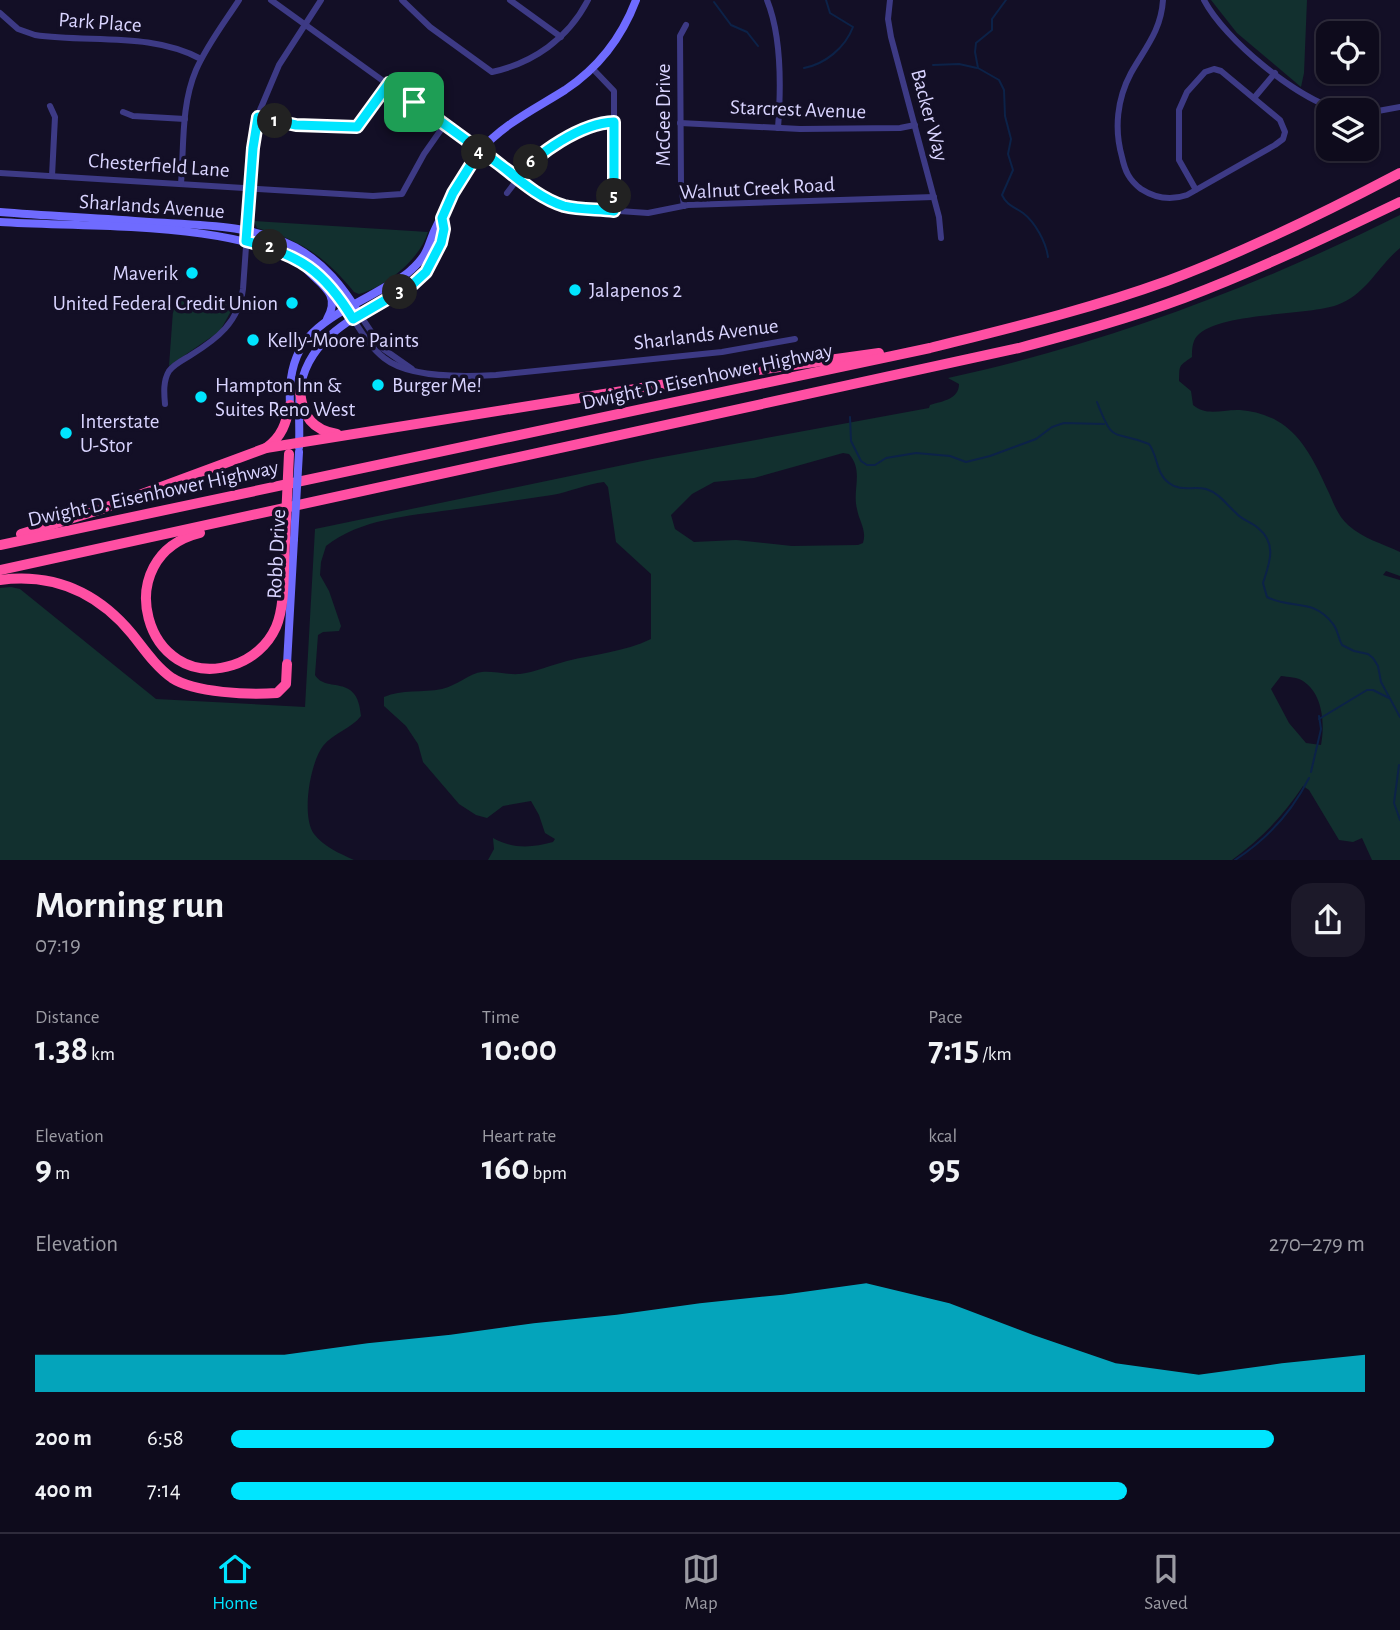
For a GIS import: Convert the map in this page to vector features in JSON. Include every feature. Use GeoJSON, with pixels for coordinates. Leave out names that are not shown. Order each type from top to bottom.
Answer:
{"type":"FeatureCollection","features":[{"type":"Feature","properties":{"kind":"highway","name":"Dwight D. Eisenhower Highway"},"geometry":{"type":"LineString","coordinates":[[0,542],[930,348],[1051,318],[1166,281],[1280,233],[1400,173]]}},
{"type":"Feature","properties":{"kind":"highway","name":"Dwight D. Eisenhower Highway"},"geometry":{"type":"LineString","coordinates":[[0,570],[996,353],[1063,336],[1158,307],[1208,288],[1289,255],[1400,202]]}},
{"type":"Feature","properties":{"kind":"highway"},"geometry":{"type":"LineString","coordinates":[[266,448],[294,449],[358,434],[742,372],[930,348]]}},
{"type":"Feature","properties":{"kind":"highway"},"geometry":{"type":"LineString","coordinates":[[300,392],[303,411],[312,425],[327,433],[358,434]]}},
{"type":"Feature","properties":{"kind":"highway"},"geometry":{"type":"LineString","coordinates":[[290,405],[294,449],[289,540],[278,620],[269,639],[256,654],[229,667],[209,668],[189,664],[164,648],[149,622],[145,602],[151,573],[167,551],[195,534],[309,509],[324,500]]}},
{"type":"Feature","properties":{"kind":"highway"},"geometry":{"type":"LineString","coordinates":[[0,542],[99,510],[266,448],[284,429],[290,405]]}},
{"type":"Feature","properties":{"kind":"highway"},"geometry":{"type":"LineString","coordinates":[[0,580],[49,580],[86,594],[113,614],[160,668],[191,687],[277,693],[286,684],[287,664]]}},
{"type":"Feature","properties":{"kind":"main road"},"geometry":{"type":"LineString","coordinates":[[290,405],[289,381],[293,362],[301,346],[325,322],[411,270],[428,250],[436,226],[461,177],[480,150],[504,128],[567,88],[592,68],[618,37],[636,0]]}},
{"type":"Feature","properties":{"kind":"main road","name":"Sharlands Avenue"},"geometry":{"type":"LineString","coordinates":[[0,212],[183,224],[246,237],[298,260],[323,277],[351,307]]}},
{"type":"Feature","properties":{"kind":"main road"},"geometry":{"type":"LineString","coordinates":[[294,449],[305,368],[317,346],[331,333],[413,284],[426,272],[441,243],[444,229],[442,218]]}},
{"type":"Feature","properties":{"kind":"main road","name":"Sharlands Avenue"},"geometry":{"type":"LineString","coordinates":[[0,222],[276,239],[305,253],[331,274],[357,317]]}},
{"type":"Feature","properties":{"kind":"main road"},"geometry":{"type":"LineString","coordinates":[[298,260],[330,294],[332,306],[325,322]]}},
{"type":"Feature","properties":{"kind":"main road","name":"Robb Drive"},"geometry":{"type":"LineString","coordinates":[[287,664],[289,540]]}},
{"type":"Feature","properties":{"kind":"street"},"geometry":{"type":"LineString","coordinates":[[181,184],[185,119],[191,83],[201,58],[239,0]]}},
{"type":"Feature","properties":{"kind":"street","name":"Walnut Creek Road"},"geometry":{"type":"LineString","coordinates":[[271,0],[556,203],[576,208],[656,212],[684,206],[934,197]]}},
{"type":"Feature","properties":{"kind":"street"},"geometry":{"type":"LineString","coordinates":[[165,404],[165,381],[170,370],[215,340],[235,316],[242,296],[253,148],[258,117],[272,79],[321,0]]}},
{"type":"Feature","properties":{"kind":"street"},"geometry":{"type":"LineString","coordinates":[[402,0],[430,27],[492,72],[529,60],[561,37],[588,0]]}},
{"type":"Feature","properties":{"kind":"street"},"geometry":{"type":"LineString","coordinates":[[510,0],[561,37]]}},
{"type":"Feature","properties":{"kind":"street"},"geometry":{"type":"LineString","coordinates":[[767,0],[774,25],[780,84],[778,128]]}},
{"type":"Feature","properties":{"kind":"street","name":"Backer Way"},"geometry":{"type":"LineString","coordinates":[[890,0],[890,29],[934,197],[941,238]]}},
{"type":"Feature","properties":{"kind":"street"},"geometry":{"type":"LineString","coordinates":[[1163,0],[1156,32],[1122,94],[1117,125],[1120,150],[1131,181],[1149,194],[1175,198],[1196,190],[1275,145],[1283,139],[1285,132],[1280,120],[1222,71],[1214,69],[1205,72],[1187,92],[1178,119],[1180,160],[1196,190]]}},
{"type":"Feature","properties":{"kind":"street"},"geometry":{"type":"LineString","coordinates":[[1205,0],[1233,37],[1300,93],[1316,102]]}},
{"type":"Feature","properties":{"kind":"street","name":"Park Place"},"geometry":{"type":"LineString","coordinates":[[0,13],[18,29],[35,35],[162,44],[183,49],[201,58]]}},
{"type":"Feature","properties":{"kind":"street","name":"McGee Drive"},"geometry":{"type":"LineString","coordinates":[[684,206],[681,184],[680,36],[686,25]]}},
{"type":"Feature","properties":{"kind":"street"},"geometry":{"type":"LineString","coordinates":[[592,68],[614,91],[614,211]]}},
{"type":"Feature","properties":{"kind":"street"},"geometry":{"type":"LineString","coordinates":[[1254,98],[1275,73]]}},
{"type":"Feature","properties":{"kind":"street"},"geometry":{"type":"LineString","coordinates":[[258,117],[296,125],[357,127],[389,83]]}},
{"type":"Feature","properties":{"kind":"street"},"geometry":{"type":"LineString","coordinates":[[50,106],[55,117],[52,176]]}},
{"type":"Feature","properties":{"kind":"street"},"geometry":{"type":"LineString","coordinates":[[1379,111],[1400,107]]}},
{"type":"Feature","properties":{"kind":"street"},"geometry":{"type":"LineString","coordinates":[[124,112],[134,116],[185,119]]}},
{"type":"Feature","properties":{"kind":"street"},"geometry":{"type":"LineString","coordinates":[[507,193],[537,156],[593,124],[614,122]]}},
{"type":"Feature","properties":{"kind":"street","name":"Starcrest Avenue"},"geometry":{"type":"LineString","coordinates":[[680,123],[778,128],[900,128],[915,125]]}},
{"type":"Feature","properties":{"kind":"street","name":"Chesterfield Lane"},"geometry":{"type":"LineString","coordinates":[[0,173],[373,196],[402,194],[424,154],[445,124]]}},
{"type":"Feature","properties":{"kind":"street","name":"Sharlands Avenue"},"geometry":{"type":"LineString","coordinates":[[357,317],[369,343],[382,357],[399,368],[456,376],[496,375],[722,352],[795,339]]}},
{"type":"Feature","properties":{"kind":"green space"},"geometry":{"type":"Polygon","coordinates":[[[1211,0],[1307,0],[1301,87],[1237,33],[1211,0]]]}},
{"type":"Feature","properties":{"kind":"green space"},"geometry":{"type":"Polygon","coordinates":[[[1400,215],[1400,248],[1356,294],[1337,305],[1323,309],[1242,319],[1208,328],[1195,338],[1192,357],[1180,367],[1179,381],[1191,391],[1193,405],[1198,409],[1210,412],[1240,410],[1280,422],[1292,432],[1311,457],[1345,521],[1366,537],[1400,552],[1400,576],[1386,571],[1383,575],[1400,580],[1400,860],[1372,860],[1362,838],[1353,842],[1339,840],[1309,790],[1303,786],[1271,826],[1232,860],[488,860],[494,849],[493,838],[522,846],[545,844],[555,839],[545,833],[531,801],[503,806],[487,818],[476,815],[459,804],[423,762],[418,744],[406,726],[384,706],[384,697],[442,689],[482,672],[526,673],[620,650],[651,639],[651,574],[616,542],[608,487],[604,482],[552,495],[385,520],[354,530],[326,546],[320,575],[329,591],[341,626],[339,631],[318,635],[315,675],[326,683],[341,686],[354,694],[359,702],[361,716],[327,742],[318,754],[311,777],[308,815],[314,834],[322,843],[354,860],[0,860],[0,588],[20,589],[156,699],[305,707],[315,529],[652,459],[929,408],[930,405],[949,399],[956,393],[959,384],[948,378],[1065,348],[1179,311],[1346,241],[1400,215]],[[843,453],[754,478],[714,482],[692,494],[671,515],[675,529],[694,542],[736,540],[792,546],[863,543],[863,530],[856,502],[856,467],[849,454],[843,453]],[[1281,676],[1271,689],[1289,723],[1306,743],[1321,745],[1321,710],[1315,694],[1301,680],[1281,676]]]}},
{"type":"Feature","properties":{"kind":"green space"},"geometry":{"type":"Polygon","coordinates":[[[254,221],[428,232],[410,262],[380,285],[359,294],[311,251],[286,238],[257,228],[254,221]]]}},
{"type":"Feature","properties":{"kind":"green space"},"geometry":{"type":"Polygon","coordinates":[[[174,297],[236,302],[220,331],[169,366],[174,297]]]}},
{"type":"Feature","properties":{"kind":"waterway"},"geometry":{"type":"LineString","coordinates":[[804,68],[833,54],[845,42],[853,27],[830,13],[826,0]]}},
{"type":"Feature","properties":{"kind":"waterway"},"geometry":{"type":"LineString","coordinates":[[1006,0],[992,19],[992,30],[976,43],[975,52],[978,68],[999,80],[1004,90],[1005,116],[1011,139],[1008,154],[1013,170],[1002,195],[1036,227],[1048,257]]}},
{"type":"Feature","properties":{"kind":"waterway"},"geometry":{"type":"LineString","coordinates":[[714,2],[731,25],[747,32],[758,46]]}},
{"type":"Feature","properties":{"kind":"waterway"},"geometry":{"type":"LineString","coordinates":[[933,65],[959,64],[977,68]]}},
{"type":"Feature","properties":{"kind":"waterway"},"geometry":{"type":"LineString","coordinates":[[1097,402],[1111,431],[1149,444],[1162,475],[1169,483],[1178,487],[1211,491],[1264,534],[1270,547],[1263,583],[1267,597],[1318,610],[1335,626],[1342,645],[1373,658],[1378,666],[1381,682],[1400,717]]}},
{"type":"Feature","properties":{"kind":"waterway"},"geometry":{"type":"LineString","coordinates":[[850,417],[851,441],[861,461],[867,465],[875,465],[886,458],[916,453],[950,456],[966,462],[1036,439],[1052,427],[1064,423],[1104,424]]}},
{"type":"Feature","properties":{"kind":"waterway"},"geometry":{"type":"LineString","coordinates":[[1319,719],[1367,690],[1389,698]]}},
{"type":"Feature","properties":{"kind":"waterway"},"geometry":{"type":"LineString","coordinates":[[1311,772],[1321,729],[1319,716]]}},
{"type":"Feature","properties":{"kind":"waterway"},"geometry":{"type":"LineString","coordinates":[[1399,765],[1394,803],[1400,820]]}},
{"type":"Feature","properties":{"kind":"waterway"},"geometry":{"type":"LineString","coordinates":[[1235,860],[1278,824],[1309,778]]}},
{"type":"Feature","properties":{"kind":"place","name":"Maverik"},"geometry":{"type":"Point","coordinates":[192,273]}},
{"type":"Feature","properties":{"kind":"place","name":"Jalapenos 2"},"geometry":{"type":"Point","coordinates":[575,290]}},
{"type":"Feature","properties":{"kind":"place","name":"United Federal Credit Union"},"geometry":{"type":"Point","coordinates":[292,303]}},
{"type":"Feature","properties":{"kind":"place","name":"Kelly-Moore Paints"},"geometry":{"type":"Point","coordinates":[253,340]}},
{"type":"Feature","properties":{"kind":"place","name":"Burger Me!"},"geometry":{"type":"Point","coordinates":[378,385]}},
{"type":"Feature","properties":{"kind":"place","name":"Hampton Inn & Suites Reno West"},"geometry":{"type":"Point","coordinates":[201,397]}},
{"type":"Feature","properties":{"kind":"place","name":"Interstate U-Stor"},"geometry":{"type":"Point","coordinates":[66,433]}},
{"type":"Feature","properties":{"kind":"route"},"geometry":{"type":"LineString","coordinates":[[414,102],[389,83],[357,127],[296,125],[258,117],[254,132],[246,241],[283,252],[319,274],[334,290],[353,319],[413,284],[426,272],[441,243],[444,229],[442,218],[453,193],[480,150],[490,157],[518,178],[540,194],[556,203],[576,208],[614,211],[614,122],[593,124],[537,156],[518,178],[480,150],[414,102]]}}]}
